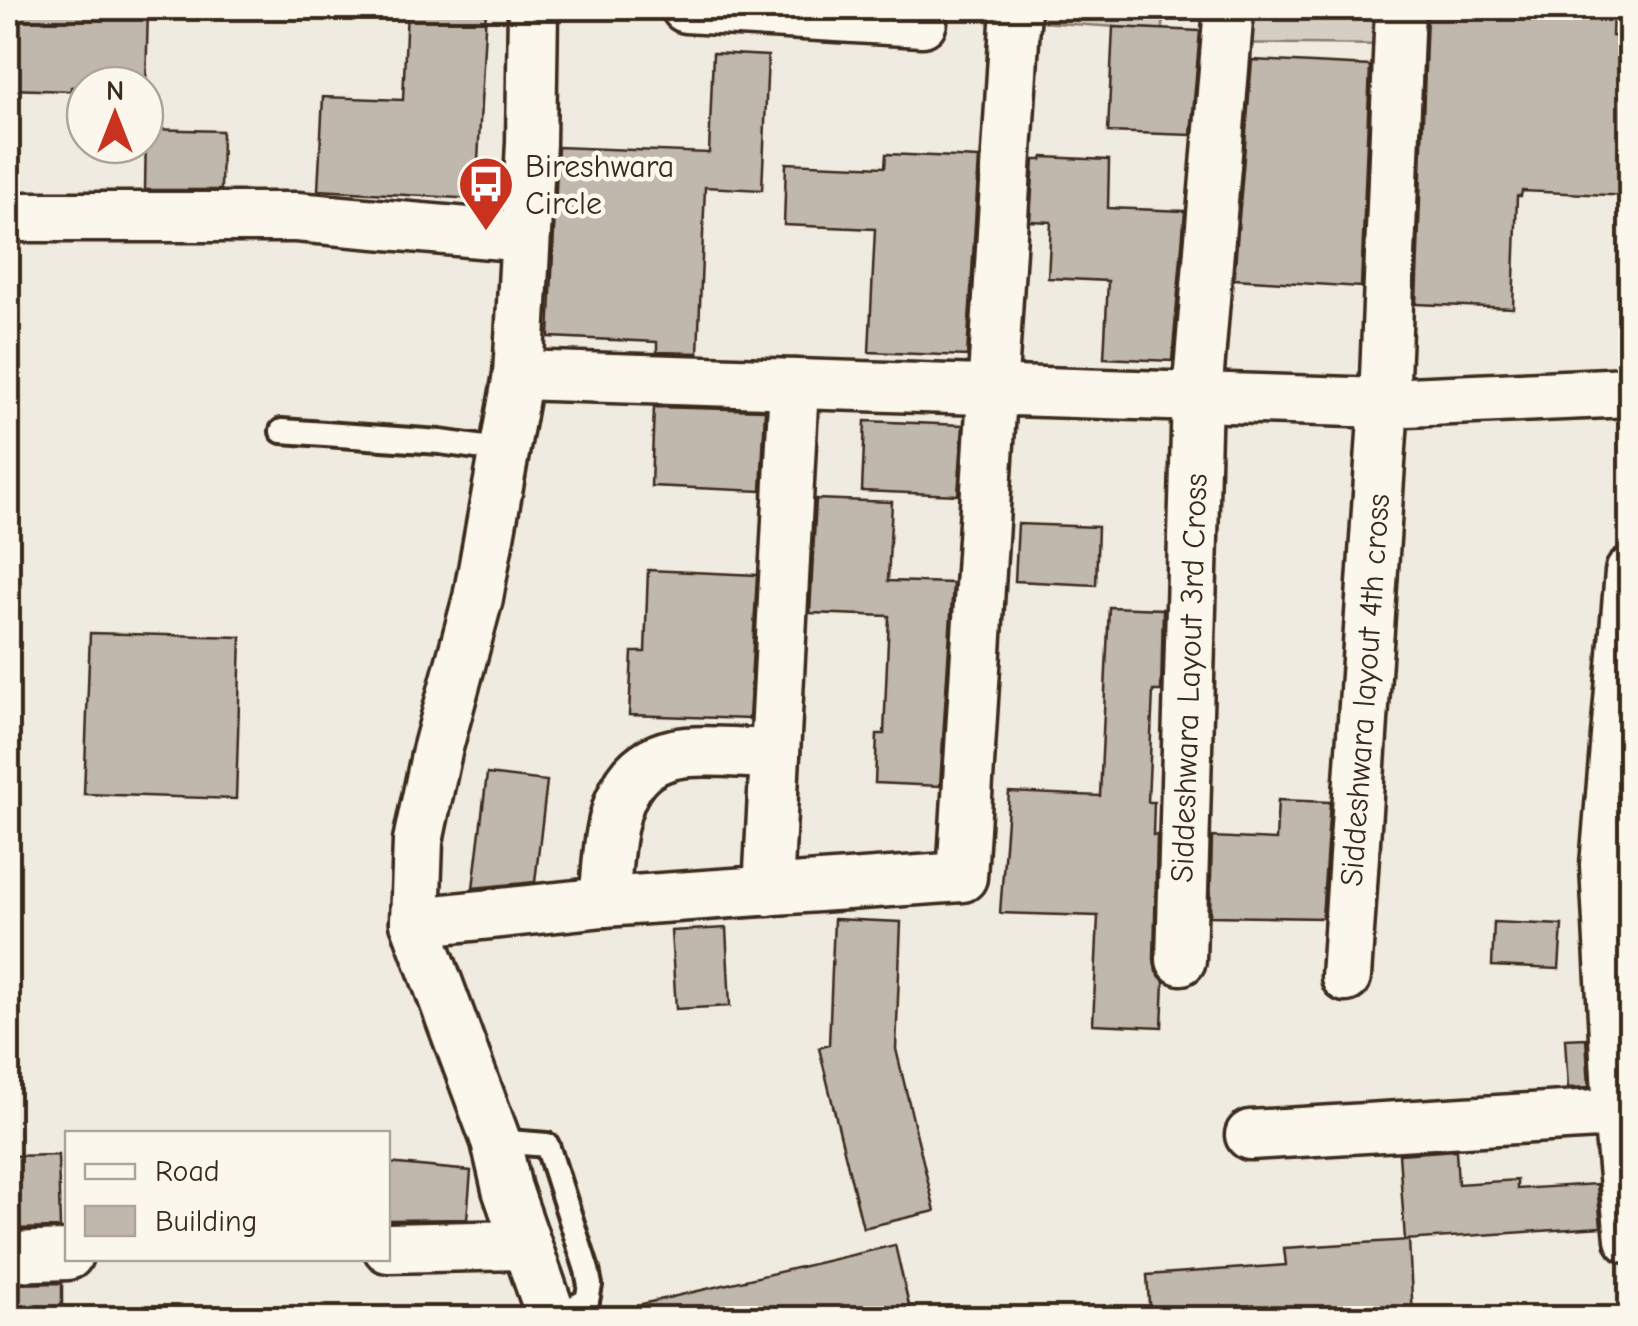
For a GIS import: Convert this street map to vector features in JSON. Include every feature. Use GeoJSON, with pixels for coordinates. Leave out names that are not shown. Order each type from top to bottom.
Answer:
{"type":"FeatureCollection","features":[{"type":"Feature","properties":{"kind":"street"},"geometry":{"type":"LineString","coordinates":[[533,8],[518,375],[478,598],[437,751],[418,842],[416,922],[496,1141],[507,1189],[552,1318]]}},
{"type":"Feature","properties":{"kind":"street"},"geometry":{"type":"LineString","coordinates":[[686,8],[922,22]]}},
{"type":"Feature","properties":{"kind":"street"},"geometry":{"type":"LineString","coordinates":[[416,922],[604,902],[962,878],[1016,8]]}},
{"type":"Feature","properties":{"kind":"street","name":"Siddeshwara Layout 3rd Cross"},"geometry":{"type":"LineString","coordinates":[[1181,960],[1197,396],[1229,8]]}},
{"type":"Feature","properties":{"kind":"street","name":"Siddeshwara layout 4th cross"},"geometry":{"type":"LineString","coordinates":[[1346,977],[1384,403],[1400,8]]}},
{"type":"Feature","properties":{"kind":"street"},"geometry":{"type":"LineString","coordinates":[[8,218],[296,218],[525,237]]}},
{"type":"Feature","properties":{"kind":"street"},"geometry":{"type":"LineString","coordinates":[[518,375],[1384,403],[1630,392]]}},
{"type":"Feature","properties":{"kind":"street"},"geometry":{"type":"LineString","coordinates":[[768,891],[794,384]]}},
{"type":"Feature","properties":{"kind":"street"},"geometry":{"type":"LineString","coordinates":[[1630,572],[1619,837],[1605,866],[1630,1239]]}},
{"type":"Feature","properties":{"kind":"street"},"geometry":{"type":"LineString","coordinates":[[604,902],[614,812],[621,793],[634,778],[654,762],[675,754],[775,754]]}},
{"type":"Feature","properties":{"kind":"street"},"geometry":{"type":"LineString","coordinates":[[1250,1135],[1624,1113]]}},
{"type":"Feature","properties":{"kind":"street"},"geometry":{"type":"LineString","coordinates":[[390,1248],[526,1245]]}},
{"type":"Feature","properties":{"kind":"street"},"geometry":{"type":"LineString","coordinates":[[8,1257],[65,1255]]}},
{"type":"Feature","properties":{"kind":"lane"},"geometry":{"type":"LineString","coordinates":[[282,431],[440,442],[506,452]]}},
{"type":"Feature","properties":{"kind":"lane"},"geometry":{"type":"LineString","coordinates":[[496,1141],[547,1145],[587,1270],[587,1301],[552,1318]]}},
{"type":"Feature","properties":{"kind":"shaded area"},"geometry":{"type":"Polygon","coordinates":[[[826,8],[1163,8],[1163,30],[826,8]]]}},
{"type":"Feature","properties":{"kind":"shaded area"},"geometry":{"type":"Polygon","coordinates":[[[1209,8],[1390,8],[1389,45],[1213,43],[1209,8]]]}},
{"type":"Feature","properties":{"kind":"building"},"geometry":{"type":"Polygon","coordinates":[[[8,8],[148,8],[147,65],[65,65],[65,91],[8,89],[8,8]]]}},
{"type":"Feature","properties":{"kind":"building"},"geometry":{"type":"Polygon","coordinates":[[[407,8],[486,8],[476,199],[318,190],[323,97],[403,100],[407,8]]]}},
{"type":"Feature","properties":{"kind":"building"},"geometry":{"type":"Polygon","coordinates":[[[1539,8],[1613,8],[1612,36],[1630,37],[1630,196],[1522,191],[1517,196],[1513,308],[1416,304],[1427,15],[1538,20],[1539,8]]]}},
{"type":"Feature","properties":{"kind":"building"},"geometry":{"type":"Polygon","coordinates":[[[1113,27],[1200,31],[1191,135],[1108,132],[1113,27]]]}},
{"type":"Feature","properties":{"kind":"building"},"geometry":{"type":"Polygon","coordinates":[[[713,53],[768,56],[762,190],[705,187],[698,353],[657,352],[657,342],[549,337],[558,147],[709,153],[713,53]]]}},
{"type":"Feature","properties":{"kind":"building"},"geometry":{"type":"Polygon","coordinates":[[[1252,60],[1370,66],[1361,287],[1234,279],[1252,60]]]}},
{"type":"Feature","properties":{"kind":"building"},"geometry":{"type":"Polygon","coordinates":[[[165,130],[222,131],[221,190],[145,190],[145,165],[165,165],[165,130]]]}},
{"type":"Feature","properties":{"kind":"building"},"geometry":{"type":"Polygon","coordinates":[[[886,154],[979,158],[967,356],[869,352],[875,229],[784,225],[786,163],[885,167],[886,154]]]}},
{"type":"Feature","properties":{"kind":"building"},"geometry":{"type":"Polygon","coordinates":[[[1034,160],[1109,160],[1108,208],[1185,211],[1172,361],[1104,358],[1108,281],[1048,278],[1051,222],[1030,221],[1034,160]]]}},
{"type":"Feature","properties":{"kind":"building"},"geometry":{"type":"Polygon","coordinates":[[[654,407],[765,410],[761,491],[651,486],[654,407]]]}},
{"type":"Feature","properties":{"kind":"building"},"geometry":{"type":"Polygon","coordinates":[[[865,421],[963,425],[958,495],[862,491],[865,421]]]}},
{"type":"Feature","properties":{"kind":"building"},"geometry":{"type":"Polygon","coordinates":[[[816,499],[892,502],[888,581],[953,583],[940,786],[875,783],[877,734],[884,734],[889,616],[810,613],[816,499]]]}},
{"type":"Feature","properties":{"kind":"building"},"geometry":{"type":"Polygon","coordinates":[[[1018,524],[1098,527],[1096,585],[1015,581],[1018,524]]]}},
{"type":"Feature","properties":{"kind":"building"},"geometry":{"type":"Polygon","coordinates":[[[648,570],[757,575],[749,719],[629,715],[632,652],[645,652],[648,570]]]}},
{"type":"Feature","properties":{"kind":"building"},"geometry":{"type":"Polygon","coordinates":[[[1109,607],[1163,609],[1161,691],[1153,691],[1148,802],[1154,802],[1153,835],[1157,835],[1154,959],[1156,972],[1164,981],[1162,1027],[1093,1024],[1098,916],[1000,913],[1009,792],[1100,796],[1109,607]]]}},
{"type":"Feature","properties":{"kind":"building"},"geometry":{"type":"Polygon","coordinates":[[[90,633],[241,637],[236,799],[84,794],[90,633]]]}},
{"type":"Feature","properties":{"kind":"building"},"geometry":{"type":"Polygon","coordinates":[[[487,774],[547,781],[535,882],[473,888],[487,774]]]}},
{"type":"Feature","properties":{"kind":"building"},"geometry":{"type":"Polygon","coordinates":[[[1278,800],[1330,802],[1322,918],[1210,916],[1212,837],[1276,840],[1278,800]]]}},
{"type":"Feature","properties":{"kind":"building"},"geometry":{"type":"Polygon","coordinates":[[[834,919],[901,922],[896,1049],[935,1211],[863,1228],[819,1048],[829,1045],[834,919]]]}},
{"type":"Feature","properties":{"kind":"building"},"geometry":{"type":"Polygon","coordinates":[[[1494,922],[1562,925],[1559,969],[1492,966],[1494,922]]]}},
{"type":"Feature","properties":{"kind":"building"},"geometry":{"type":"Polygon","coordinates":[[[726,928],[730,1006],[676,1009],[671,931],[726,928]]]}},
{"type":"Feature","properties":{"kind":"building"},"geometry":{"type":"Polygon","coordinates":[[[1586,1038],[1589,1087],[1568,1088],[1565,1039],[1586,1038]]]}},
{"type":"Feature","properties":{"kind":"building"},"geometry":{"type":"Polygon","coordinates":[[[1456,1150],[1458,1184],[1517,1180],[1517,1189],[1597,1184],[1601,1227],[1405,1240],[1399,1154],[1456,1150]]]}},
{"type":"Feature","properties":{"kind":"building"},"geometry":{"type":"Polygon","coordinates":[[[58,1155],[60,1228],[9,1229],[8,1156],[58,1155]]]}},
{"type":"Feature","properties":{"kind":"building"},"geometry":{"type":"Polygon","coordinates":[[[390,1163],[471,1171],[467,1219],[390,1220],[390,1163]]]}},
{"type":"Feature","properties":{"kind":"building"},"geometry":{"type":"Polygon","coordinates":[[[1409,1240],[1413,1318],[1289,1318],[1289,1309],[1150,1318],[1147,1275],[1286,1265],[1284,1248],[1409,1240]]]}},
{"type":"Feature","properties":{"kind":"building"},"geometry":{"type":"Polygon","coordinates":[[[895,1245],[912,1318],[644,1318],[642,1304],[895,1245]]]}},
{"type":"Feature","properties":{"kind":"building"},"geometry":{"type":"Polygon","coordinates":[[[62,1283],[62,1318],[12,1318],[11,1284],[62,1283]]]}},
{"type":"Feature","properties":{"kind":"place","name":"Bireshwara Circle"},"geometry":{"type":"Point","coordinates":[486,233]}}]}
